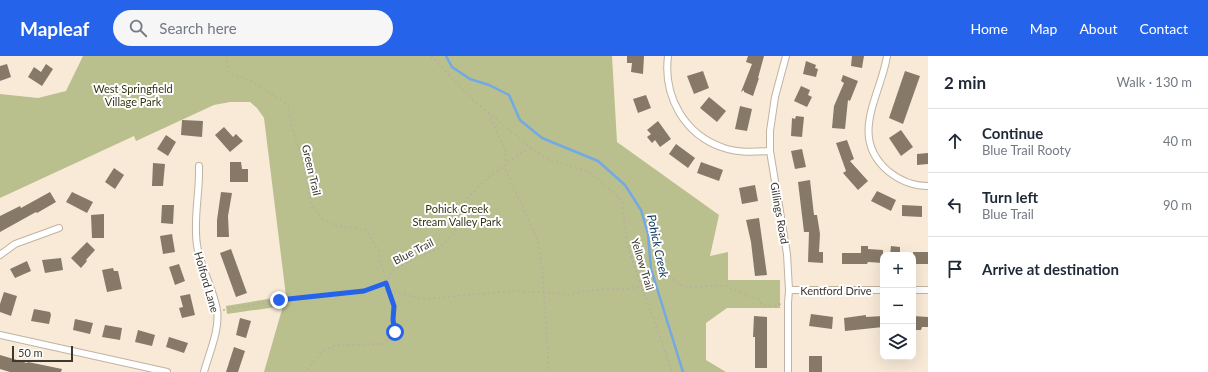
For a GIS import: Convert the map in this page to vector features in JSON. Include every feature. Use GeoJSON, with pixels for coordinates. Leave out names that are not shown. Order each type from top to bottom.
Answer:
{"type":"FeatureCollection","features":[{"type":"Feature","properties":{"kind":"street"},"geometry":{"type":"LineString","coordinates":[[668,56],[668,81],[672,98],[681,116],[694,131],[709,141],[728,149],[745,152],[770,151]]}},
{"type":"Feature","properties":{"kind":"street","name":"Gillings Road"},"geometry":{"type":"LineString","coordinates":[[786,56],[775,97],[770,131],[770,151],[785,239],[789,290],[788,372]]}},
{"type":"Feature","properties":{"kind":"street"},"geometry":{"type":"LineString","coordinates":[[887,56],[882,77],[869,115],[868,125],[870,142],[881,164],[893,175],[907,182],[928,186]]}},
{"type":"Feature","properties":{"kind":"street","name":"Holford Lane"},"geometry":{"type":"LineString","coordinates":[[199,166],[200,180],[196,231],[197,246],[217,310],[216,331],[204,372]]}},
{"type":"Feature","properties":{"kind":"street"},"geometry":{"type":"LineString","coordinates":[[0,255],[15,244],[59,228]]}},
{"type":"Feature","properties":{"kind":"street","name":"Kentford Drive"},"geometry":{"type":"LineString","coordinates":[[789,290],[880,290]]}},
{"type":"Feature","properties":{"kind":"street"},"geometry":{"type":"LineString","coordinates":[[916,290],[928,290]]}},
{"type":"Feature","properties":{"kind":"street"},"geometry":{"type":"LineString","coordinates":[[0,336],[167,372]]}},
{"type":"Feature","properties":{"kind":"path","name":"Green Trail"},"geometry":{"type":"LineString","coordinates":[[226,56],[229,73],[251,81],[288,104],[291,123],[305,171],[312,206],[321,218],[334,225],[366,230],[379,252],[386,283]]}},
{"type":"Feature","properties":{"kind":"path"},"geometry":{"type":"LineString","coordinates":[[430,56],[459,86],[488,112],[505,149],[506,171],[538,241],[543,277],[550,372]]}},
{"type":"Feature","properties":{"kind":"path","name":"Yellow Trail"},"geometry":{"type":"LineString","coordinates":[[488,112],[531,148],[548,160],[588,171],[622,200],[627,245],[636,275],[655,322],[672,372]]}},
{"type":"Feature","properties":{"kind":"path","name":"Blue Trail"},"geometry":{"type":"LineString","coordinates":[[386,283],[392,271],[416,258],[438,249],[454,235],[465,201],[483,182],[520,153],[531,148]]}},
{"type":"Feature","properties":{"kind":"path"},"geometry":{"type":"LineString","coordinates":[[636,275],[645,278],[663,267],[678,284],[688,287],[714,285],[724,286],[758,299],[762,305],[774,306],[788,302]]}},
{"type":"Feature","properties":{"kind":"path"},"geometry":{"type":"LineString","coordinates":[[217,310],[279,300],[364,291],[386,283],[394,306],[393,320],[395,332],[392,336],[383,344],[337,345],[324,350],[305,372]]}},
{"type":"Feature","properties":{"kind":"path"},"geometry":{"type":"LineString","coordinates":[[389,291],[424,299],[515,291],[558,293],[568,295],[604,289],[627,289],[641,287]]}},
{"type":"Feature","properties":{"kind":"green space","name":"Pohick Creek Stream Valley Park"},"geometry":{"type":"Polygon","coordinates":[[[83,56],[612,56],[617,142],[719,215],[710,256],[728,252],[728,280],[780,280],[780,308],[727,308],[706,323],[706,360],[726,372],[264,372],[283,306],[227,314],[226,306],[286,296],[264,118],[257,108],[250,102],[230,102],[214,105],[136,141],[134,136],[0,198],[0,94],[38,98],[66,91],[83,56]]]}},
{"type":"Feature","properties":{"kind":"building"},"geometry":{"type":"Polygon","coordinates":[[[627,56],[644,56],[643,74],[631,72],[632,63],[627,63],[627,56]]]}},
{"type":"Feature","properties":{"kind":"building"},"geometry":{"type":"Polygon","coordinates":[[[748,56],[764,56],[753,96],[744,92],[744,90],[741,92],[752,64],[746,62],[748,56]]]}},
{"type":"Feature","properties":{"kind":"building"},"geometry":{"type":"Polygon","coordinates":[[[852,56],[864,56],[862,68],[851,66],[852,56]]]}},
{"type":"Feature","properties":{"kind":"building"},"geometry":{"type":"Polygon","coordinates":[[[806,61],[816,65],[815,68],[818,69],[816,77],[803,74],[806,61]]]}},
{"type":"Feature","properties":{"kind":"building"},"geometry":{"type":"Polygon","coordinates":[[[7,64],[11,77],[0,81],[0,66],[7,64]]]}},
{"type":"Feature","properties":{"kind":"building"},"geometry":{"type":"Polygon","coordinates":[[[46,64],[53,69],[42,86],[28,77],[34,67],[41,72],[46,64]]]}},
{"type":"Feature","properties":{"kind":"building"},"geometry":{"type":"Polygon","coordinates":[[[703,71],[709,88],[694,94],[687,76],[703,71]]]}},
{"type":"Feature","properties":{"kind":"building"},"geometry":{"type":"Polygon","coordinates":[[[905,71],[920,76],[903,124],[889,118],[905,71]]]}},
{"type":"Feature","properties":{"kind":"building"},"geometry":{"type":"Polygon","coordinates":[[[843,75],[858,81],[850,101],[848,100],[845,129],[832,128],[834,106],[844,83],[841,81],[843,75]]]}},
{"type":"Feature","properties":{"kind":"building"},"geometry":{"type":"Polygon","coordinates":[[[801,86],[810,90],[808,95],[812,97],[807,107],[794,101],[801,86]]]}},
{"type":"Feature","properties":{"kind":"building"},"geometry":{"type":"Polygon","coordinates":[[[646,95],[651,108],[638,113],[633,99],[646,95]]]}},
{"type":"Feature","properties":{"kind":"building"},"geometry":{"type":"Polygon","coordinates":[[[709,97],[726,111],[717,122],[700,108],[709,97]]]}},
{"type":"Feature","properties":{"kind":"building"},"geometry":{"type":"Polygon","coordinates":[[[740,106],[752,109],[747,131],[735,129],[740,106]]]}},
{"type":"Feature","properties":{"kind":"building"},"geometry":{"type":"Polygon","coordinates":[[[796,116],[804,117],[802,137],[791,136],[792,118],[795,119],[796,116]]]}},
{"type":"Feature","properties":{"kind":"building"},"geometry":{"type":"Polygon","coordinates":[[[182,120],[203,121],[202,137],[181,135],[182,120]]]}},
{"type":"Feature","properties":{"kind":"building"},"geometry":{"type":"Polygon","coordinates":[[[658,121],[671,139],[660,147],[655,140],[652,143],[647,137],[651,134],[647,130],[658,121]]]}},
{"type":"Feature","properties":{"kind":"building"},"geometry":{"type":"Polygon","coordinates":[[[224,127],[233,137],[236,134],[243,141],[230,152],[215,135],[224,127]]]}},
{"type":"Feature","properties":{"kind":"building"},"geometry":{"type":"Polygon","coordinates":[[[901,130],[913,147],[901,156],[889,138],[901,130]]]}},
{"type":"Feature","properties":{"kind":"building"},"geometry":{"type":"Polygon","coordinates":[[[166,135],[176,142],[168,156],[157,149],[166,135]]]}},
{"type":"Feature","properties":{"kind":"building"},"geometry":{"type":"Polygon","coordinates":[[[847,140],[854,159],[850,161],[868,181],[858,190],[843,173],[846,171],[836,143],[847,140]]]}},
{"type":"Feature","properties":{"kind":"building"},"geometry":{"type":"Polygon","coordinates":[[[676,144],[695,158],[688,168],[669,154],[676,144]]]}},
{"type":"Feature","properties":{"kind":"building"},"geometry":{"type":"Polygon","coordinates":[[[802,149],[806,167],[795,169],[791,151],[802,149]]]}},
{"type":"Feature","properties":{"kind":"building"},"geometry":{"type":"Polygon","coordinates":[[[928,153],[928,164],[917,165],[917,154],[928,153]]]}},
{"type":"Feature","properties":{"kind":"building"},"geometry":{"type":"Polygon","coordinates":[[[230,162],[241,162],[242,169],[248,169],[248,182],[230,182],[230,162]]]}},
{"type":"Feature","properties":{"kind":"building"},"geometry":{"type":"Polygon","coordinates":[[[701,162],[723,170],[719,181],[697,173],[701,162]]]}},
{"type":"Feature","properties":{"kind":"building"},"geometry":{"type":"Polygon","coordinates":[[[153,163],[165,164],[163,186],[152,186],[153,163]]]}},
{"type":"Feature","properties":{"kind":"building"},"geometry":{"type":"Polygon","coordinates":[[[114,168],[124,175],[115,189],[105,182],[114,168]]]}},
{"type":"Feature","properties":{"kind":"building"},"geometry":{"type":"Polygon","coordinates":[[[810,180],[814,215],[817,215],[820,234],[819,252],[823,252],[823,263],[808,262],[809,232],[804,232],[798,182],[810,180]]]}},
{"type":"Feature","properties":{"kind":"building"},"geometry":{"type":"Polygon","coordinates":[[[755,185],[758,201],[742,204],[739,188],[755,185]]]}},
{"type":"Feature","properties":{"kind":"building"},"geometry":{"type":"Polygon","coordinates":[[[877,191],[896,200],[891,211],[871,201],[877,191]]]}},
{"type":"Feature","properties":{"kind":"building"},"geometry":{"type":"Polygon","coordinates":[[[50,192],[56,202],[0,232],[0,216],[20,206],[21,208],[50,192]]]}},
{"type":"Feature","properties":{"kind":"building"},"geometry":{"type":"Polygon","coordinates":[[[72,192],[93,202],[87,213],[66,202],[72,192]]]}},
{"type":"Feature","properties":{"kind":"building"},"geometry":{"type":"Polygon","coordinates":[[[221,192],[232,193],[228,216],[229,237],[217,237],[217,220],[221,192]]]}},
{"type":"Feature","properties":{"kind":"building"},"geometry":{"type":"Polygon","coordinates":[[[162,205],[174,205],[173,224],[161,223],[162,205]]]}},
{"type":"Feature","properties":{"kind":"building"},"geometry":{"type":"Polygon","coordinates":[[[902,205],[922,206],[922,217],[902,216],[902,205]]]}},
{"type":"Feature","properties":{"kind":"building"},"geometry":{"type":"Polygon","coordinates":[[[104,214],[104,238],[92,238],[91,215],[104,214]]]}},
{"type":"Feature","properties":{"kind":"building"},"geometry":{"type":"Polygon","coordinates":[[[759,218],[767,275],[755,276],[751,242],[746,220],[759,218]]]}},
{"type":"Feature","properties":{"kind":"building"},"geometry":{"type":"Polygon","coordinates":[[[172,234],[175,252],[163,254],[160,236],[172,234]]]}},
{"type":"Feature","properties":{"kind":"building"},"geometry":{"type":"Polygon","coordinates":[[[87,242],[95,250],[81,268],[71,258],[87,242]]]}},
{"type":"Feature","properties":{"kind":"building"},"geometry":{"type":"Polygon","coordinates":[[[861,246],[868,246],[868,249],[883,250],[883,252],[880,252],[880,263],[842,264],[842,253],[861,253],[861,246]]]}},
{"type":"Feature","properties":{"kind":"building"},"geometry":{"type":"Polygon","coordinates":[[[891,246],[900,247],[900,252],[890,252],[891,246]]]}},
{"type":"Feature","properties":{"kind":"building"},"geometry":{"type":"Polygon","coordinates":[[[231,249],[247,293],[236,297],[220,253],[231,249]]]}},
{"type":"Feature","properties":{"kind":"building"},"geometry":{"type":"Polygon","coordinates":[[[916,252],[928,252],[928,264],[916,264],[916,252]]]}},
{"type":"Feature","properties":{"kind":"building"},"geometry":{"type":"Polygon","coordinates":[[[61,258],[63,270],[45,273],[42,260],[61,258]]]}},
{"type":"Feature","properties":{"kind":"building"},"geometry":{"type":"Polygon","coordinates":[[[27,261],[31,271],[15,278],[10,269],[27,261]]]}},
{"type":"Feature","properties":{"kind":"building"},"geometry":{"type":"Polygon","coordinates":[[[179,264],[185,281],[175,285],[169,267],[179,264]]]}},
{"type":"Feature","properties":{"kind":"building"},"geometry":{"type":"Polygon","coordinates":[[[113,268],[114,271],[118,271],[122,289],[107,292],[102,270],[113,268]]]}},
{"type":"Feature","properties":{"kind":"building"},"geometry":{"type":"Polygon","coordinates":[[[4,292],[17,296],[11,316],[0,312],[0,304],[4,292]]]}},
{"type":"Feature","properties":{"kind":"building"},"geometry":{"type":"Polygon","coordinates":[[[190,294],[195,315],[182,318],[179,308],[183,307],[180,296],[190,294]]]}},
{"type":"Feature","properties":{"kind":"building"},"geometry":{"type":"Polygon","coordinates":[[[34,309],[50,312],[51,315],[49,324],[31,321],[34,309]]]}},
{"type":"Feature","properties":{"kind":"building"},"geometry":{"type":"Polygon","coordinates":[[[811,314],[833,317],[832,329],[809,326],[811,314]]]}},
{"type":"Feature","properties":{"kind":"building"},"geometry":{"type":"Polygon","coordinates":[[[866,315],[866,317],[880,316],[880,327],[845,331],[844,318],[866,315]]]}},
{"type":"Feature","properties":{"kind":"building"},"geometry":{"type":"Polygon","coordinates":[[[754,316],[767,317],[767,368],[755,368],[755,337],[753,337],[754,316]]]}},
{"type":"Feature","properties":{"kind":"building"},"geometry":{"type":"Polygon","coordinates":[[[916,316],[928,317],[928,327],[922,327],[921,330],[916,330],[916,316]]]}},
{"type":"Feature","properties":{"kind":"building"},"geometry":{"type":"Polygon","coordinates":[[[240,318],[251,321],[246,338],[236,335],[240,318]]]}},
{"type":"Feature","properties":{"kind":"building"},"geometry":{"type":"Polygon","coordinates":[[[75,319],[93,323],[90,334],[73,330],[75,319]]]}},
{"type":"Feature","properties":{"kind":"building"},"geometry":{"type":"Polygon","coordinates":[[[105,325],[122,328],[120,340],[102,337],[105,325]]]}},
{"type":"Feature","properties":{"kind":"building"},"geometry":{"type":"Polygon","coordinates":[[[138,330],[155,335],[152,346],[135,342],[138,330]]]}},
{"type":"Feature","properties":{"kind":"building"},"geometry":{"type":"Polygon","coordinates":[[[169,337],[188,343],[184,353],[166,347],[169,337]]]}},
{"type":"Feature","properties":{"kind":"building"},"geometry":{"type":"Polygon","coordinates":[[[234,347],[245,351],[238,372],[226,372],[234,347]]]}},
{"type":"Feature","properties":{"kind":"building"},"geometry":{"type":"Polygon","coordinates":[[[0,355],[27,363],[62,369],[61,372],[10,372],[0,369],[0,355]]]}},
{"type":"Feature","properties":{"kind":"building"},"geometry":{"type":"Polygon","coordinates":[[[809,356],[822,356],[822,372],[809,372],[809,356]]]}},
{"type":"Feature","properties":{"kind":"waterway","name":"Pohick Creek"},"geometry":{"type":"LineString","coordinates":[[446,56],[452,67],[470,79],[489,85],[509,95],[520,120],[542,138],[598,161],[625,185],[641,210],[648,234],[651,269],[683,372]]}},
{"type":"Feature","properties":{"kind":"route"},"geometry":{"type":"LineString","coordinates":[[279,300],[364,291],[386,283],[394,306],[393,320],[395,332]]}},
{"type":"Feature","properties":{"kind":"park label","name":"West Springfield Village Park"},"geometry":{"type":"Point","coordinates":[133,94]}}]}
